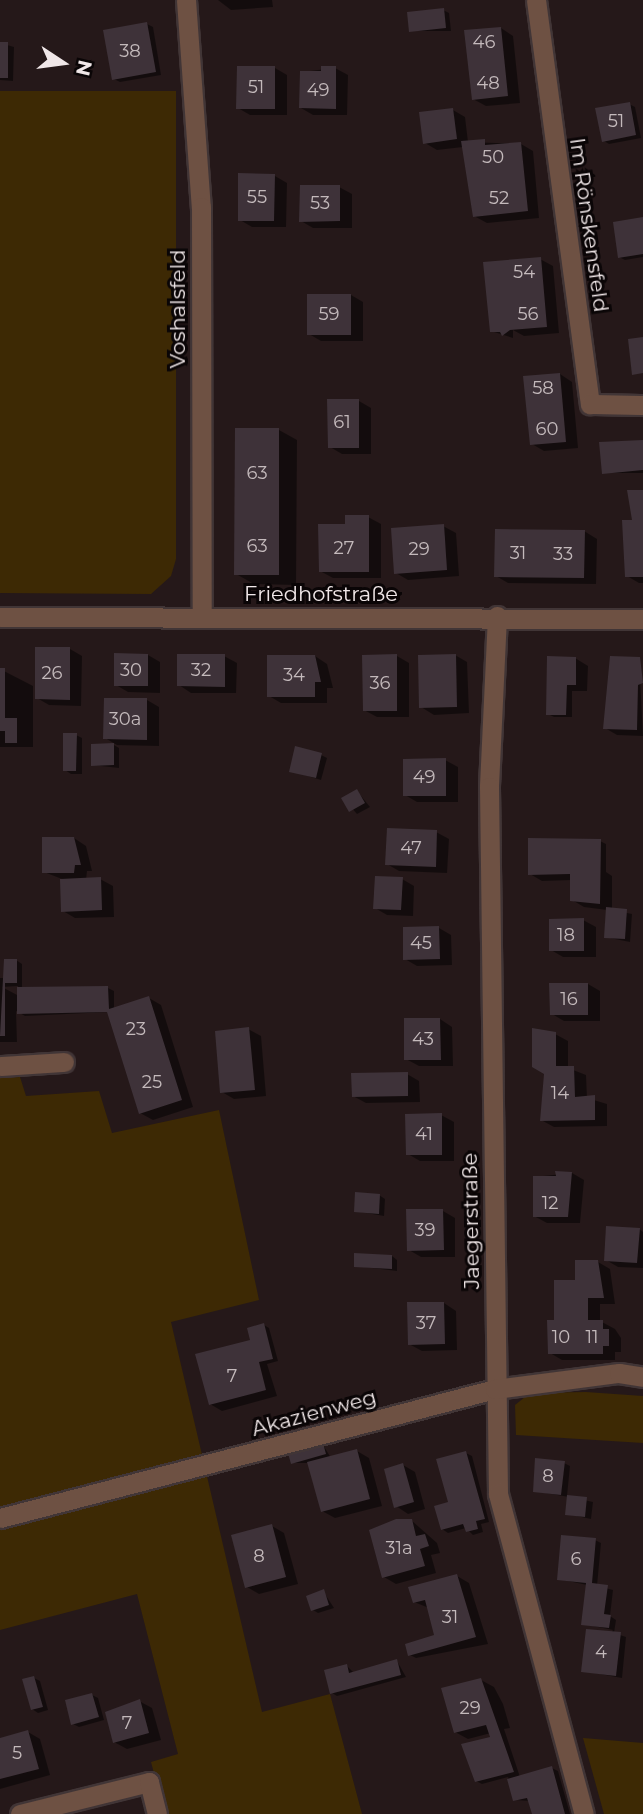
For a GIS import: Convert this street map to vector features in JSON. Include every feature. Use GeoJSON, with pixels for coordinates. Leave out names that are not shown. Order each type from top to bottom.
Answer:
{"type":"FeatureCollection","features":[{"type":"Feature","properties":{"kind":"street","name":"Voshalsfeld"},"geometry":{"type":"LineString","coordinates":[[186,0],[201,207],[202,618]]}},
{"type":"Feature","properties":{"kind":"street","name":"Im Rönskensfeld"},"geometry":{"type":"LineString","coordinates":[[536,0],[590,404],[643,405]]}},
{"type":"Feature","properties":{"kind":"street","name":"Friedhofstraße"},"geometry":{"type":"LineString","coordinates":[[0,617],[497,616],[643,619]]}},
{"type":"Feature","properties":{"kind":"street","name":"Jaegerstraße"},"geometry":{"type":"LineString","coordinates":[[497,616],[489,787],[498,1494],[584,1814]]}},
{"type":"Feature","properties":{"kind":"street"},"geometry":{"type":"LineString","coordinates":[[0,1066],[65,1062]]}},
{"type":"Feature","properties":{"kind":"street","name":"Akazienweg"},"geometry":{"type":"LineString","coordinates":[[0,1518],[495,1389],[619,1373],[643,1377]]}},
{"type":"Feature","properties":{"kind":"street"},"geometry":{"type":"LineString","coordinates":[[20,1814],[149,1782],[157,1814]]}},
{"type":"Feature","properties":{"kind":"shaded area"},"geometry":{"type":"Polygon","coordinates":[[[0,91],[176,91],[176,559],[171,576],[151,594],[0,593],[0,91]]]}},
{"type":"Feature","properties":{"kind":"shaded area"},"geometry":{"type":"Polygon","coordinates":[[[20,1077],[26,1096],[99,1091],[112,1133],[219,1110],[259,1300],[171,1322],[262,1712],[330,1694],[362,1814],[165,1814],[151,1762],[178,1754],[137,1594],[0,1630],[0,1078],[20,1077]]]}},
{"type":"Feature","properties":{"kind":"shaded area"},"geometry":{"type":"Polygon","coordinates":[[[586,1392],[643,1396],[643,1443],[516,1435],[515,1405],[530,1393],[586,1392]]]}},
{"type":"Feature","properties":{"kind":"shaded area"},"geometry":{"type":"Polygon","coordinates":[[[583,1738],[643,1743],[643,1814],[604,1814],[583,1738]]]}},
{"type":"Feature","properties":{"kind":"building"},"geometry":{"type":"Polygon","coordinates":[[[444,8],[446,28],[409,32],[407,12],[444,8]]]}},
{"type":"Feature","properties":{"kind":"building"},"geometry":{"type":"Polygon","coordinates":[[[147,22],[156,72],[112,80],[103,30],[147,22]]]}},
{"type":"Feature","properties":{"kind":"building"},"geometry":{"type":"Polygon","coordinates":[[[501,27],[508,96],[472,100],[464,30],[501,27]]]}},
{"type":"Feature","properties":{"kind":"building"},"geometry":{"type":"Polygon","coordinates":[[[0,42],[8,42],[8,78],[0,78],[0,42]]]}},
{"type":"Feature","properties":{"kind":"building"},"geometry":{"type":"Polygon","coordinates":[[[237,66],[275,66],[275,109],[236,109],[237,66]]]}},
{"type":"Feature","properties":{"kind":"building"},"geometry":{"type":"Polygon","coordinates":[[[321,66],[336,66],[336,109],[299,108],[300,71],[321,71],[321,66]]]}},
{"type":"Feature","properties":{"kind":"building"},"geometry":{"type":"Polygon","coordinates":[[[630,102],[636,135],[602,142],[595,108],[630,102]]]}},
{"type":"Feature","properties":{"kind":"building"},"geometry":{"type":"Polygon","coordinates":[[[453,108],[457,139],[423,144],[419,112],[453,108]]]}},
{"type":"Feature","properties":{"kind":"building"},"geometry":{"type":"Polygon","coordinates":[[[485,139],[485,145],[521,142],[528,211],[473,217],[461,141],[485,139]]]}},
{"type":"Feature","properties":{"kind":"building"},"geometry":{"type":"Polygon","coordinates":[[[238,173],[275,174],[274,221],[238,221],[238,173]]]}},
{"type":"Feature","properties":{"kind":"building"},"geometry":{"type":"Polygon","coordinates":[[[300,185],[340,185],[340,221],[299,222],[300,185]]]}},
{"type":"Feature","properties":{"kind":"building"},"geometry":{"type":"Polygon","coordinates":[[[643,217],[643,254],[618,258],[613,222],[643,217]]]}},
{"type":"Feature","properties":{"kind":"building"},"geometry":{"type":"Polygon","coordinates":[[[541,257],[547,327],[510,330],[502,336],[500,332],[490,332],[483,262],[541,257]]]}},
{"type":"Feature","properties":{"kind":"building"},"geometry":{"type":"Polygon","coordinates":[[[307,294],[351,294],[351,335],[307,335],[307,294]]]}},
{"type":"Feature","properties":{"kind":"building"},"geometry":{"type":"Polygon","coordinates":[[[643,337],[643,373],[632,375],[628,339],[643,337]]]}},
{"type":"Feature","properties":{"kind":"building"},"geometry":{"type":"Polygon","coordinates":[[[560,373],[566,442],[530,445],[523,376],[560,373]]]}},
{"type":"Feature","properties":{"kind":"building"},"geometry":{"type":"Polygon","coordinates":[[[327,399],[359,399],[359,448],[328,448],[327,399]]]}},
{"type":"Feature","properties":{"kind":"building"},"geometry":{"type":"Polygon","coordinates":[[[235,428],[279,428],[279,575],[234,575],[235,428]]]}},
{"type":"Feature","properties":{"kind":"building"},"geometry":{"type":"Polygon","coordinates":[[[643,440],[643,470],[602,474],[599,442],[643,440]]]}},
{"type":"Feature","properties":{"kind":"building"},"geometry":{"type":"Polygon","coordinates":[[[627,490],[643,490],[643,577],[625,577],[622,520],[632,520],[627,490]]]}},
{"type":"Feature","properties":{"kind":"building"},"geometry":{"type":"Polygon","coordinates":[[[345,515],[369,515],[369,572],[319,572],[318,524],[345,524],[345,515]]]}},
{"type":"Feature","properties":{"kind":"building"},"geometry":{"type":"Polygon","coordinates":[[[444,524],[447,570],[394,574],[391,528],[444,524]]]}},
{"type":"Feature","properties":{"kind":"building"},"geometry":{"type":"Polygon","coordinates":[[[495,529],[585,530],[584,578],[494,577],[495,529]]]}},
{"type":"Feature","properties":{"kind":"building"},"geometry":{"type":"Polygon","coordinates":[[[35,647],[70,647],[70,700],[35,699],[35,647]]]}},
{"type":"Feature","properties":{"kind":"building"},"geometry":{"type":"Polygon","coordinates":[[[114,653],[148,654],[148,686],[114,686],[114,653]]]}},
{"type":"Feature","properties":{"kind":"building"},"geometry":{"type":"Polygon","coordinates":[[[177,654],[225,654],[225,687],[177,686],[177,654]]]}},
{"type":"Feature","properties":{"kind":"building"},"geometry":{"type":"Polygon","coordinates":[[[397,654],[397,711],[363,711],[362,655],[397,654]]]}},
{"type":"Feature","properties":{"kind":"building"},"geometry":{"type":"Polygon","coordinates":[[[456,654],[457,707],[419,708],[418,655],[456,654]]]}},
{"type":"Feature","properties":{"kind":"building"},"geometry":{"type":"Polygon","coordinates":[[[267,655],[315,655],[321,682],[315,682],[315,697],[267,697],[267,655]]]}},
{"type":"Feature","properties":{"kind":"building"},"geometry":{"type":"Polygon","coordinates":[[[547,656],[576,657],[576,685],[567,685],[566,715],[546,715],[547,656]]]}},
{"type":"Feature","properties":{"kind":"building"},"geometry":{"type":"Polygon","coordinates":[[[610,656],[640,657],[643,683],[638,685],[637,730],[603,729],[610,656]]]}},
{"type":"Feature","properties":{"kind":"building"},"geometry":{"type":"Polygon","coordinates":[[[0,668],[5,668],[5,718],[17,718],[17,743],[5,743],[5,731],[0,731],[0,668]]]}},
{"type":"Feature","properties":{"kind":"building"},"geometry":{"type":"Polygon","coordinates":[[[104,698],[147,698],[147,740],[103,739],[104,698]]]}},
{"type":"Feature","properties":{"kind":"building"},"geometry":{"type":"Polygon","coordinates":[[[63,733],[77,733],[76,771],[63,771],[63,733]]]}},
{"type":"Feature","properties":{"kind":"building"},"geometry":{"type":"Polygon","coordinates":[[[114,743],[114,765],[91,766],[91,744],[114,743]]]}},
{"type":"Feature","properties":{"kind":"building"},"geometry":{"type":"Polygon","coordinates":[[[295,746],[322,753],[316,778],[289,772],[295,746]]]}},
{"type":"Feature","properties":{"kind":"building"},"geometry":{"type":"Polygon","coordinates":[[[446,758],[446,796],[403,796],[403,759],[446,758]]]}},
{"type":"Feature","properties":{"kind":"building"},"geometry":{"type":"Polygon","coordinates":[[[357,789],[365,803],[349,812],[341,798],[357,789]]]}},
{"type":"Feature","properties":{"kind":"building"},"geometry":{"type":"Polygon","coordinates":[[[387,828],[437,830],[436,867],[385,865],[387,828]]]}},
{"type":"Feature","properties":{"kind":"building"},"geometry":{"type":"Polygon","coordinates":[[[42,837],[74,837],[81,865],[75,865],[74,873],[42,873],[42,837]]]}},
{"type":"Feature","properties":{"kind":"building"},"geometry":{"type":"Polygon","coordinates":[[[528,838],[601,839],[600,904],[570,901],[570,874],[528,875],[528,838]]]}},
{"type":"Feature","properties":{"kind":"building"},"geometry":{"type":"Polygon","coordinates":[[[375,876],[403,877],[401,910],[373,909],[375,876]]]}},
{"type":"Feature","properties":{"kind":"building"},"geometry":{"type":"Polygon","coordinates":[[[101,877],[102,910],[61,912],[60,879],[101,877]]]}},
{"type":"Feature","properties":{"kind":"building"},"geometry":{"type":"Polygon","coordinates":[[[606,907],[627,909],[625,939],[604,938],[606,907]]]}},
{"type":"Feature","properties":{"kind":"building"},"geometry":{"type":"Polygon","coordinates":[[[584,918],[584,951],[549,951],[549,919],[584,918]]]}},
{"type":"Feature","properties":{"kind":"building"},"geometry":{"type":"Polygon","coordinates":[[[439,926],[440,959],[403,960],[403,927],[439,926]]]}},
{"type":"Feature","properties":{"kind":"building"},"geometry":{"type":"Polygon","coordinates":[[[4,959],[17,959],[17,983],[5,983],[5,1036],[0,1036],[4,959]]]}},
{"type":"Feature","properties":{"kind":"building"},"geometry":{"type":"Polygon","coordinates":[[[549,983],[588,983],[588,1015],[550,1015],[549,983]]]}},
{"type":"Feature","properties":{"kind":"building"},"geometry":{"type":"Polygon","coordinates":[[[108,986],[109,1009],[149,996],[182,1100],[139,1114],[107,1012],[17,1014],[17,987],[108,986]]]}},
{"type":"Feature","properties":{"kind":"building"},"geometry":{"type":"Polygon","coordinates":[[[404,1018],[440,1018],[441,1060],[404,1060],[404,1018]]]}},
{"type":"Feature","properties":{"kind":"building"},"geometry":{"type":"Polygon","coordinates":[[[249,1027],[255,1090],[220,1093],[215,1031],[249,1027]]]}},
{"type":"Feature","properties":{"kind":"building"},"geometry":{"type":"Polygon","coordinates":[[[532,1028],[556,1032],[556,1066],[574,1066],[575,1097],[595,1095],[595,1120],[540,1121],[544,1074],[532,1067],[532,1028]]]}},
{"type":"Feature","properties":{"kind":"building"},"geometry":{"type":"Polygon","coordinates":[[[408,1072],[408,1096],[352,1097],[351,1073],[408,1072]]]}},
{"type":"Feature","properties":{"kind":"building"},"geometry":{"type":"Polygon","coordinates":[[[442,1113],[442,1155],[406,1155],[405,1114],[442,1113]]]}},
{"type":"Feature","properties":{"kind":"building"},"geometry":{"type":"Polygon","coordinates":[[[555,1171],[572,1172],[568,1217],[533,1217],[533,1176],[556,1176],[555,1171]]]}},
{"type":"Feature","properties":{"kind":"building"},"geometry":{"type":"Polygon","coordinates":[[[355,1192],[380,1194],[379,1214],[354,1212],[355,1192]]]}},
{"type":"Feature","properties":{"kind":"building"},"geometry":{"type":"Polygon","coordinates":[[[406,1209],[443,1209],[444,1250],[407,1251],[406,1209]]]}},
{"type":"Feature","properties":{"kind":"building"},"geometry":{"type":"Polygon","coordinates":[[[606,1226],[640,1228],[637,1263],[604,1261],[606,1226]]]}},
{"type":"Feature","properties":{"kind":"building"},"geometry":{"type":"Polygon","coordinates":[[[354,1253],[392,1255],[392,1269],[354,1267],[354,1253]]]}},
{"type":"Feature","properties":{"kind":"building"},"geometry":{"type":"Polygon","coordinates":[[[575,1260],[598,1260],[604,1298],[588,1298],[588,1320],[603,1320],[603,1329],[609,1329],[609,1346],[603,1346],[603,1354],[548,1354],[547,1320],[554,1320],[554,1280],[575,1280],[575,1260]]]}},
{"type":"Feature","properties":{"kind":"building"},"geometry":{"type":"Polygon","coordinates":[[[407,1302],[444,1302],[445,1344],[408,1345],[407,1302]]]}},
{"type":"Feature","properties":{"kind":"building"},"geometry":{"type":"Polygon","coordinates":[[[264,1323],[273,1359],[259,1362],[266,1390],[209,1405],[195,1354],[250,1340],[247,1328],[264,1323]]]}},
{"type":"Feature","properties":{"kind":"building"},"geometry":{"type":"Polygon","coordinates":[[[323,1443],[326,1454],[291,1464],[288,1453],[323,1443]]]}},
{"type":"Feature","properties":{"kind":"building"},"geometry":{"type":"Polygon","coordinates":[[[357,1449],[370,1499],[321,1512],[307,1462],[357,1449]]]}},
{"type":"Feature","properties":{"kind":"building"},"geometry":{"type":"Polygon","coordinates":[[[466,1451],[485,1519],[476,1521],[478,1529],[466,1532],[463,1524],[441,1530],[434,1506],[448,1502],[436,1459],[466,1451]]]}},
{"type":"Feature","properties":{"kind":"building"},"geometry":{"type":"Polygon","coordinates":[[[535,1458],[565,1461],[561,1495],[533,1492],[535,1458]]]}},
{"type":"Feature","properties":{"kind":"building"},"geometry":{"type":"Polygon","coordinates":[[[403,1463],[414,1502],[394,1508],[384,1469],[403,1463]]]}},
{"type":"Feature","properties":{"kind":"building"},"geometry":{"type":"Polygon","coordinates":[[[567,1495],[587,1497],[585,1517],[565,1515],[567,1495]]]}},
{"type":"Feature","properties":{"kind":"building"},"geometry":{"type":"Polygon","coordinates":[[[396,1519],[412,1519],[416,1536],[425,1534],[429,1546],[420,1549],[425,1566],[382,1578],[369,1530],[396,1519]]]}},
{"type":"Feature","properties":{"kind":"building"},"geometry":{"type":"Polygon","coordinates":[[[272,1524],[286,1577],[245,1588],[231,1535],[272,1524]]]}},
{"type":"Feature","properties":{"kind":"building"},"geometry":{"type":"Polygon","coordinates":[[[561,1535],[596,1538],[592,1583],[608,1585],[604,1614],[611,1615],[609,1628],[581,1625],[586,1583],[557,1580],[561,1535]]]}},
{"type":"Feature","properties":{"kind":"building"},"geometry":{"type":"Polygon","coordinates":[[[457,1574],[476,1637],[408,1656],[405,1644],[434,1635],[425,1600],[413,1603],[408,1587],[457,1574]]]}},
{"type":"Feature","properties":{"kind":"building"},"geometry":{"type":"Polygon","coordinates":[[[324,1589],[329,1605],[311,1611],[306,1596],[324,1589]]]}},
{"type":"Feature","properties":{"kind":"building"},"geometry":{"type":"Polygon","coordinates":[[[586,1629],[621,1632],[616,1676],[581,1672],[586,1629]]]}},
{"type":"Feature","properties":{"kind":"building"},"geometry":{"type":"Polygon","coordinates":[[[397,1659],[401,1675],[330,1694],[324,1670],[347,1664],[349,1673],[397,1659]]]}},
{"type":"Feature","properties":{"kind":"building"},"geometry":{"type":"Polygon","coordinates":[[[34,1676],[43,1707],[31,1710],[22,1679],[34,1676]]]}},
{"type":"Feature","properties":{"kind":"building"},"geometry":{"type":"Polygon","coordinates":[[[481,1678],[514,1772],[475,1782],[461,1744],[490,1737],[486,1725],[454,1733],[441,1688],[481,1678]]]}},
{"type":"Feature","properties":{"kind":"building"},"geometry":{"type":"Polygon","coordinates":[[[92,1693],[99,1717],[71,1725],[65,1700],[92,1693]]]}},
{"type":"Feature","properties":{"kind":"building"},"geometry":{"type":"Polygon","coordinates":[[[140,1699],[149,1733],[113,1743],[105,1712],[140,1699]]]}},
{"type":"Feature","properties":{"kind":"building"},"geometry":{"type":"Polygon","coordinates":[[[28,1730],[39,1769],[0,1779],[0,1738],[28,1730]]]}},
{"type":"Feature","properties":{"kind":"building"},"geometry":{"type":"Polygon","coordinates":[[[552,1766],[565,1814],[532,1814],[527,1798],[513,1801],[507,1779],[552,1766]]]}}]}
